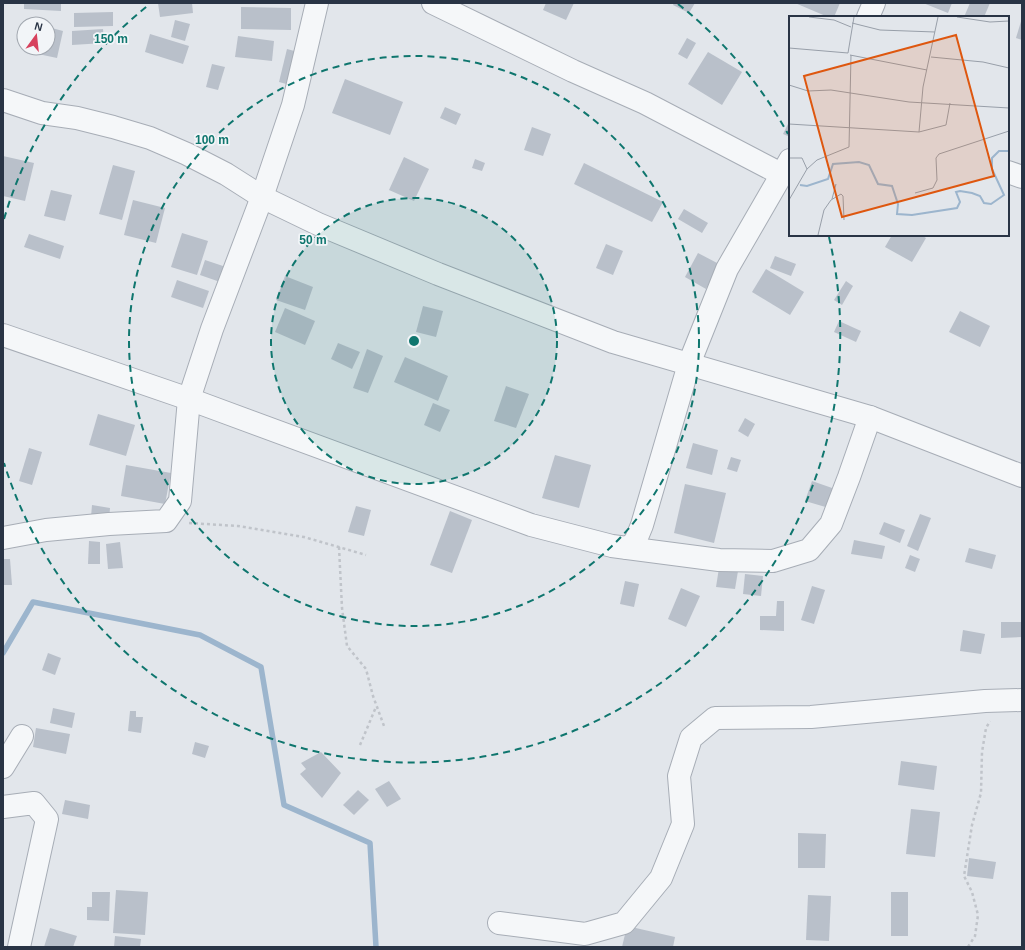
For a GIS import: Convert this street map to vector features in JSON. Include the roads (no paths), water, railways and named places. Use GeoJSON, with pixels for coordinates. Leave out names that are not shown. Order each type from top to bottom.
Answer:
{"type":"FeatureCollection","features":[{"type":"Feature","properties":{"kind":"street"},"geometry":{"type":"LineString","coordinates":[[3,538],[46,530],[109,524],[166,521],[180,500],[189,400],[212,328],[262,197],[294,105],[317,3]]}},
{"type":"Feature","properties":{"kind":"street"},"geometry":{"type":"LineString","coordinates":[[434,3],[566,67],[786,167],[727,269],[689,364],[642,525],[635,542],[627,548]]}},
{"type":"Feature","properties":{"kind":"street"},"geometry":{"type":"LineString","coordinates":[[868,16],[874,3]]}},
{"type":"Feature","properties":{"kind":"street"},"geometry":{"type":"LineString","coordinates":[[3,100],[42,113],[77,118],[150,138],[187,154],[226,174],[262,197],[318,224],[438,274],[613,342],[870,417],[1022,476]]}},
{"type":"Feature","properties":{"kind":"street"},"geometry":{"type":"LineString","coordinates":[[1009,172],[1022,177]]}},
{"type":"Feature","properties":{"kind":"street"},"geometry":{"type":"LineString","coordinates":[[3,335],[189,400],[531,525],[612,546],[719,560],[774,561],[809,550],[830,524],[849,477],[870,417]]}},
{"type":"Feature","properties":{"kind":"street"},"geometry":{"type":"LineString","coordinates":[[499,923],[585,934],[624,923],[661,878],[683,824],[679,776],[690,738],[715,718],[811,717],[985,701],[1022,700]]}},
{"type":"Feature","properties":{"kind":"street"},"geometry":{"type":"LineString","coordinates":[[3,767],[22,736]]}},
{"type":"Feature","properties":{"kind":"street"},"geometry":{"type":"LineString","coordinates":[[3,807],[34,803],[47,819],[19,947]]}},
{"type":"Feature","properties":{"kind":"waterway"},"geometry":{"type":"LineString","coordinates":[[3,653],[33,602],[200,635],[261,667],[284,805],[370,843],[376,947]]}}]}
